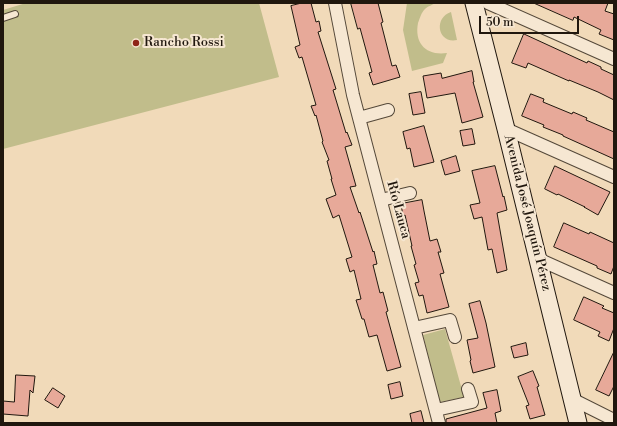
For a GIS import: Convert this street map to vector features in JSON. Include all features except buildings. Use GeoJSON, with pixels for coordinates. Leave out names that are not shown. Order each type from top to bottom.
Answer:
{"type":"FeatureCollection","features":[{"type":"Feature","properties":{"kind":"main road","name":"Avenida José Joaquín Pérez"},"geometry":{"type":"LineString","coordinates":[[474,3],[578,423]]}},
{"type":"Feature","properties":{"kind":"street"},"geometry":{"type":"LineString","coordinates":[[488,3],[614,59]]}},
{"type":"Feature","properties":{"kind":"street","name":"Río Lauca"},"geometry":{"type":"LineString","coordinates":[[338,4],[352,87],[359,118],[439,423]]}},
{"type":"Feature","properties":{"kind":"street"},"geometry":{"type":"LineString","coordinates":[[359,118],[388,110]]}},
{"type":"Feature","properties":{"kind":"street"},"geometry":{"type":"LineString","coordinates":[[506,129],[614,177]]}},
{"type":"Feature","properties":{"kind":"street"},"geometry":{"type":"LineString","coordinates":[[381,200],[410,193]]}},
{"type":"Feature","properties":{"kind":"street"},"geometry":{"type":"LineString","coordinates":[[538,259],[614,293]]}},
{"type":"Feature","properties":{"kind":"street"},"geometry":{"type":"LineString","coordinates":[[414,328],[450,320],[455,337]]}},
{"type":"Feature","properties":{"kind":"street"},"geometry":{"type":"LineString","coordinates":[[436,410],[472,402],[468,389]]}},
{"type":"Feature","properties":{"kind":"street"},"geometry":{"type":"LineString","coordinates":[[572,400],[614,420]]}},
{"type":"Feature","properties":{"kind":"lane"},"geometry":{"type":"LineString","coordinates":[[3,18],[15,14]]}},
{"type":"Feature","properties":{"kind":"shaded area","name":"Rancho Rossi"},"geometry":{"type":"Polygon","coordinates":[[[26,3],[259,3],[279,77],[3,149],[3,10],[26,3]]]}},
{"type":"Feature","properties":{"kind":"shaded area"},"geometry":{"type":"Polygon","coordinates":[[[407,3],[435,3],[426,8],[422,14],[417,30],[420,43],[424,47],[433,53],[447,53],[443,63],[412,71],[403,30],[407,3]]]}},
{"type":"Feature","properties":{"kind":"shaded area"},"geometry":{"type":"Polygon","coordinates":[[[451,12],[457,40],[446,38],[440,30],[442,19],[445,15],[451,12]]]}},
{"type":"Feature","properties":{"kind":"shaded area"},"geometry":{"type":"Polygon","coordinates":[[[445,329],[464,397],[440,402],[423,335],[445,329]]]}},
{"type":"Feature","properties":{"kind":"place","name":"Rancho Rossi"},"geometry":{"type":"Point","coordinates":[136,43]}}]}
